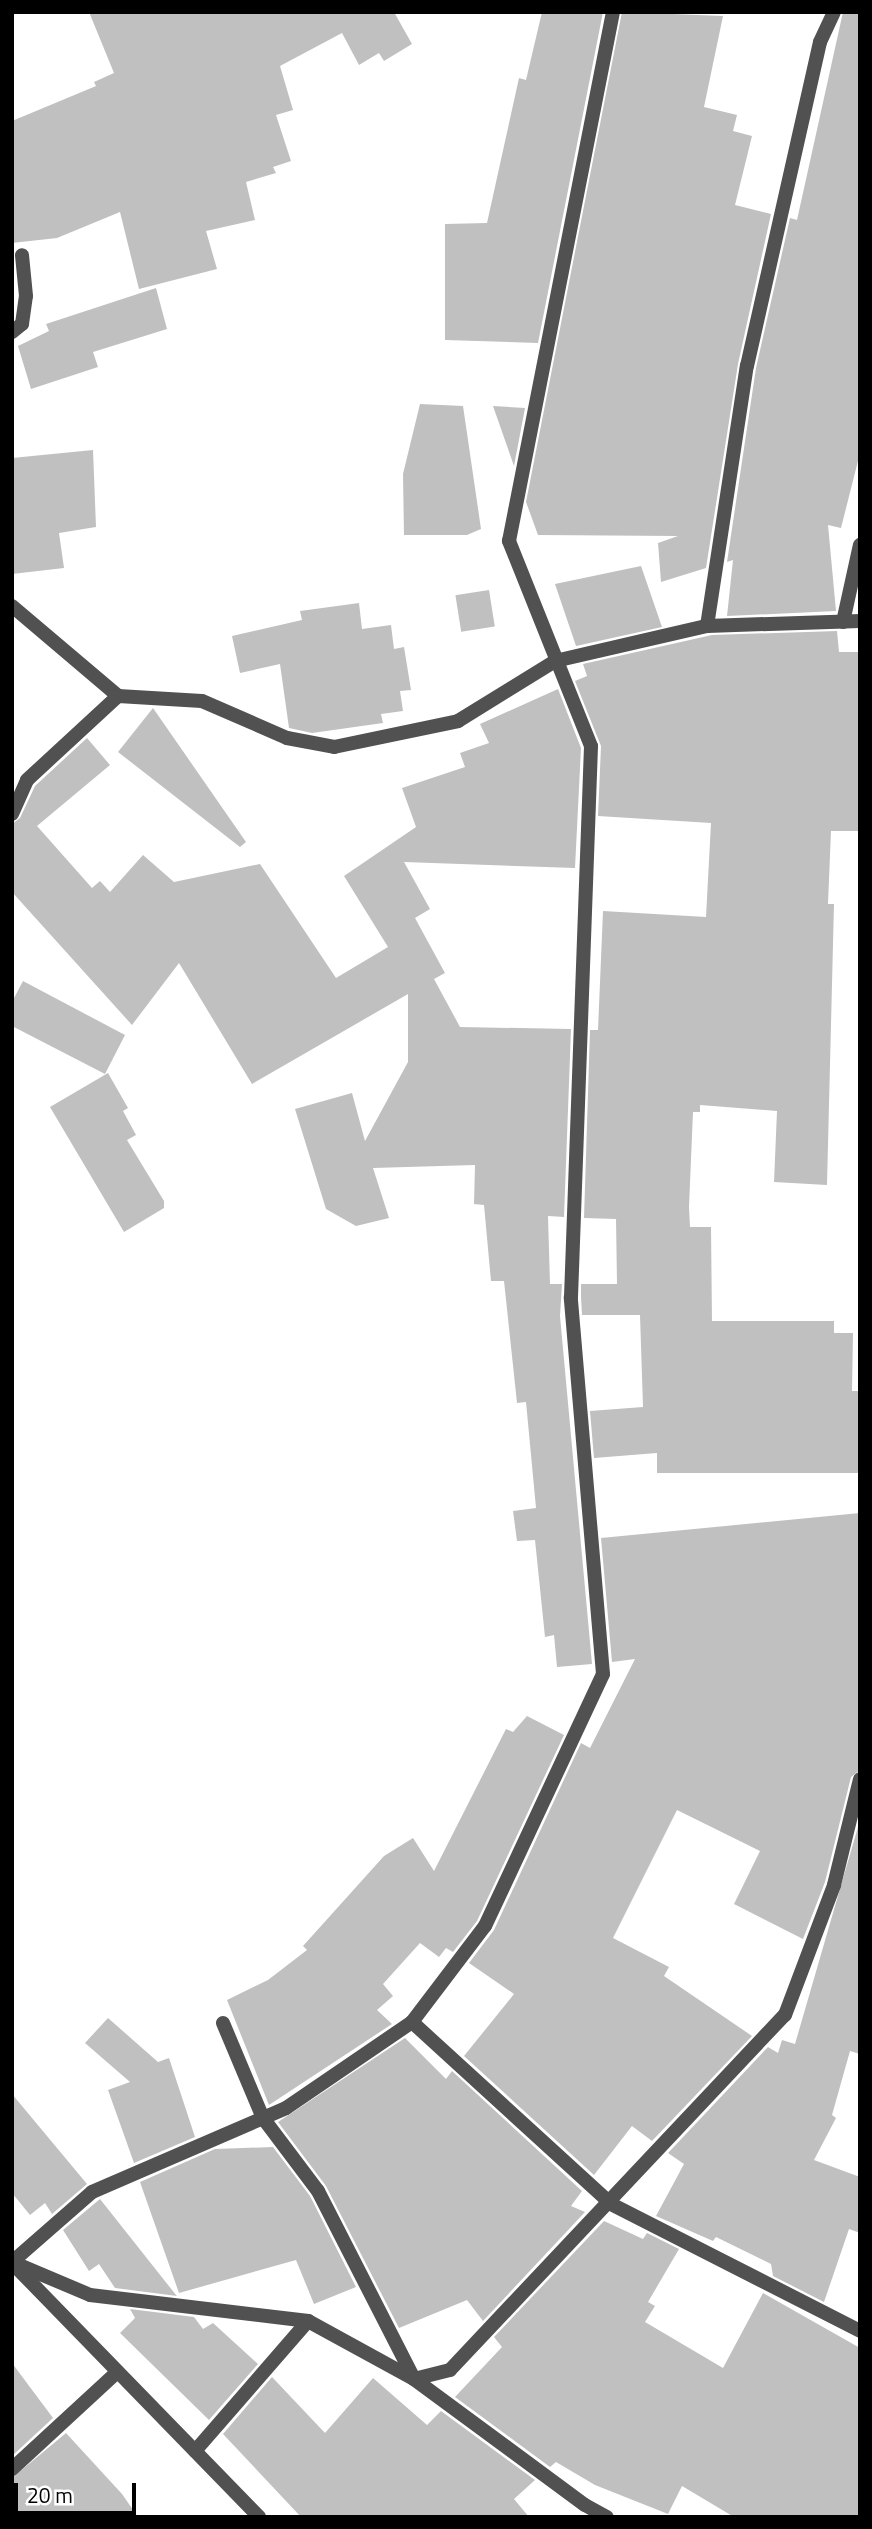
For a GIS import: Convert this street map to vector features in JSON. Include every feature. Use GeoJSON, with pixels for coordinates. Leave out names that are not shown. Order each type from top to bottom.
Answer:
{"type":"FeatureCollection","features":[{"type":"Feature","properties":{"kind":"street"},"geometry":{"type":"LineString","coordinates":[[12,2262],[92,2192],[286,2108],[412,2022],[485,1926],[603,1674],[571,1297],[591,746],[509,541],[613,12]]}},
{"type":"Feature","properties":{"kind":"street"},"geometry":{"type":"LineString","coordinates":[[707,626],[747,366],[820,42],[834,12]]}},
{"type":"Feature","properties":{"kind":"street"},"geometry":{"type":"LineString","coordinates":[[12,332],[22,324],[26,296],[22,255]]}},
{"type":"Feature","properties":{"kind":"street"},"geometry":{"type":"LineString","coordinates":[[843,622],[860,545]]}},
{"type":"Feature","properties":{"kind":"street"},"geometry":{"type":"LineString","coordinates":[[12,606],[118,696],[202,701],[287,738],[334,747],[458,722],[555,661],[707,626],[860,621]]}},
{"type":"Feature","properties":{"kind":"street"},"geometry":{"type":"LineString","coordinates":[[12,814],[27,780],[118,696]]}},
{"type":"Feature","properties":{"kind":"street"},"geometry":{"type":"LineString","coordinates":[[414,2379],[450,2370],[611,2204],[785,2015],[834,1885],[860,1779]]}},
{"type":"Feature","properties":{"kind":"street"},"geometry":{"type":"LineString","coordinates":[[412,2022],[611,2204],[859,2328]]}},
{"type":"Feature","properties":{"kind":"street"},"geometry":{"type":"LineString","coordinates":[[223,2023],[263,2118],[317,2191],[414,2379]]}},
{"type":"Feature","properties":{"kind":"street"},"geometry":{"type":"LineString","coordinates":[[259,2517],[12,2262],[90,2295],[308,2321],[414,2379],[584,2505],[607,2517]]}},
{"type":"Feature","properties":{"kind":"street"},"geometry":{"type":"LineString","coordinates":[[195,2451],[308,2321]]}},
{"type":"Feature","properties":{"kind":"street"},"geometry":{"type":"LineString","coordinates":[[12,2469],[117,2372]]}},
{"type":"Feature","properties":{"kind":"building"},"geometry":{"type":"Polygon","coordinates":[[[89,12],[394,12],[412,44],[384,61],[379,53],[359,65],[342,33],[280,66],[293,110],[276,115],[291,161],[273,167],[276,173],[246,182],[255,220],[206,231],[217,269],[139,289],[120,212],[57,238],[12,243],[12,121],[96,86],[94,82],[114,73],[89,12]]]}},
{"type":"Feature","properties":{"kind":"building"},"geometry":{"type":"Polygon","coordinates":[[[542,12],[603,12],[538,343],[445,340],[445,224],[487,223],[519,78],[526,80],[542,12]]]}},
{"type":"Feature","properties":{"kind":"building"},"geometry":{"type":"Polygon","coordinates":[[[622,12],[723,16],[704,107],[737,115],[733,131],[752,136],[735,205],[771,214],[738,364],[706,568],[661,582],[658,543],[678,536],[538,535],[526,502],[622,12]]]}},
{"type":"Feature","properties":{"kind":"building"},"geometry":{"type":"Polygon","coordinates":[[[843,12],[860,12],[860,453],[841,528],[828,525],[836,611],[727,616],[733,560],[727,562],[756,368],[790,218],[797,220],[843,12]]]}},
{"type":"Feature","properties":{"kind":"building"},"geometry":{"type":"Polygon","coordinates":[[[156,288],[167,329],[93,352],[98,367],[31,389],[18,346],[49,331],[46,324],[156,288]]]}},
{"type":"Feature","properties":{"kind":"building"},"geometry":{"type":"Polygon","coordinates":[[[420,404],[463,406],[481,529],[467,535],[404,535],[403,474],[420,404]]]}},
{"type":"Feature","properties":{"kind":"building"},"geometry":{"type":"Polygon","coordinates":[[[493,406],[525,408],[514,466],[493,406]]]}},
{"type":"Feature","properties":{"kind":"building"},"geometry":{"type":"Polygon","coordinates":[[[93,450],[96,527],[59,533],[64,568],[12,574],[12,458],[93,450]]]}},
{"type":"Feature","properties":{"kind":"building"},"geometry":{"type":"Polygon","coordinates":[[[641,566],[662,627],[576,646],[555,584],[641,566]]]}},
{"type":"Feature","properties":{"kind":"building"},"geometry":{"type":"Polygon","coordinates":[[[489,590],[495,627],[461,632],[455,595],[489,590]]]}},
{"type":"Feature","properties":{"kind":"building"},"geometry":{"type":"Polygon","coordinates":[[[359,603],[362,629],[391,625],[394,649],[404,647],[411,690],[400,691],[403,711],[381,714],[383,723],[312,733],[289,728],[280,664],[240,673],[232,636],[302,620],[300,611],[359,603]]]}},
{"type":"Feature","properties":{"kind":"building"},"geometry":{"type":"Polygon","coordinates":[[[837,631],[839,652],[860,652],[860,831],[831,831],[828,904],[834,904],[827,1185],[774,1182],[777,1111],[700,1105],[700,1112],[693,1112],[689,1207],[690,1227],[711,1227],[712,1321],[834,1321],[834,1333],[853,1333],[852,1391],[860,1391],[860,1473],[657,1473],[657,1453],[594,1458],[590,1411],[643,1407],[640,1315],[582,1315],[581,1284],[617,1284],[616,1219],[584,1218],[590,1030],[598,1030],[603,911],[706,917],[711,823],[598,816],[601,746],[575,681],[587,676],[583,664],[712,635],[837,631]]]}},
{"type":"Feature","properties":{"kind":"building"},"geometry":{"type":"Polygon","coordinates":[[[558,689],[581,748],[575,868],[404,862],[430,909],[415,918],[445,973],[434,979],[460,1027],[571,1029],[564,1217],[548,1216],[550,1284],[562,1284],[560,1316],[592,1664],[557,1667],[554,1635],[545,1637],[535,1540],[517,1541],[513,1511],[536,1508],[526,1402],[517,1403],[504,1281],[491,1281],[484,1205],[474,1204],[475,1165],[373,1168],[389,1218],[356,1226],[326,1209],[295,1109],[352,1093],[365,1141],[408,1062],[408,994],[252,1084],[179,963],[132,1025],[12,892],[12,824],[20,818],[35,786],[87,738],[110,765],[37,826],[92,888],[100,881],[110,892],[143,855],[174,882],[260,864],[336,978],[388,947],[344,876],[416,827],[402,788],[465,767],[460,753],[489,743],[480,724],[558,689]]]}},
{"type":"Feature","properties":{"kind":"building"},"geometry":{"type":"Polygon","coordinates":[[[153,708],[246,842],[240,847],[118,752],[153,708]]]}},
{"type":"Feature","properties":{"kind":"building"},"geometry":{"type":"Polygon","coordinates":[[[23,981],[125,1035],[105,1074],[12,1026],[12,1002],[23,981]]]}},
{"type":"Feature","properties":{"kind":"building"},"geometry":{"type":"Polygon","coordinates":[[[108,1073],[128,1108],[123,1111],[136,1135],[127,1140],[164,1201],[164,1208],[124,1232],[50,1107],[108,1073]]]}},
{"type":"Feature","properties":{"kind":"building"},"geometry":{"type":"Polygon","coordinates":[[[860,1513],[860,1770],[851,1777],[825,1882],[803,1939],[734,1904],[760,1851],[677,1810],[613,1938],[669,1967],[664,1976],[752,2036],[652,2141],[632,2126],[594,2175],[464,2056],[514,1994],[469,1963],[494,1930],[581,1743],[590,1748],[635,1659],[612,1662],[601,1538],[860,1513]]]}},
{"type":"Feature","properties":{"kind":"building"},"geometry":{"type":"Polygon","coordinates":[[[527,1716],[564,1735],[477,1921],[453,1952],[446,1948],[439,1957],[420,1943],[383,1984],[393,1996],[377,2010],[392,2024],[269,2105],[227,2000],[268,1980],[307,1950],[303,1946],[384,1856],[413,1838],[434,1871],[506,1729],[513,1732],[527,1716]]]}},
{"type":"Feature","properties":{"kind":"building"},"geometry":{"type":"Polygon","coordinates":[[[860,1820],[860,2054],[850,2051],[832,2115],[836,2118],[814,2160],[860,2177],[860,2233],[849,2229],[824,2302],[773,2276],[771,2264],[716,2237],[713,2241],[656,2216],[684,2164],[668,2153],[768,2047],[778,2053],[782,2040],[795,2044],[860,1820]]]}},
{"type":"Feature","properties":{"kind":"building"},"geometry":{"type":"Polygon","coordinates":[[[108,2018],[158,2062],[169,2058],[195,2137],[134,2163],[108,2090],[130,2082],[85,2043],[108,2018]]]}},
{"type":"Feature","properties":{"kind":"building"},"geometry":{"type":"Polygon","coordinates":[[[405,2038],[446,2079],[452,2071],[582,2191],[571,2206],[585,2212],[483,2321],[467,2300],[399,2328],[326,2186],[278,2122],[405,2038]]]}},
{"type":"Feature","properties":{"kind":"building"},"geometry":{"type":"Polygon","coordinates":[[[12,2094],[87,2184],[52,2214],[45,2203],[30,2215],[12,2193],[12,2094]]]}},
{"type":"Feature","properties":{"kind":"building"},"geometry":{"type":"Polygon","coordinates":[[[273,2147],[310,2196],[356,2287],[314,2304],[296,2260],[179,2293],[140,2182],[215,2149],[273,2147]]]}},
{"type":"Feature","properties":{"kind":"building"},"geometry":{"type":"Polygon","coordinates":[[[100,2199],[177,2296],[115,2288],[99,2264],[89,2271],[63,2230],[100,2199]]]}},
{"type":"Feature","properties":{"kind":"building"},"geometry":{"type":"Polygon","coordinates":[[[604,2221],[643,2239],[647,2233],[679,2249],[648,2302],[655,2306],[645,2322],[723,2368],[763,2293],[860,2348],[860,2517],[734,2517],[682,2486],[668,2514],[595,2485],[556,2462],[550,2467],[455,2397],[502,2347],[494,2337],[604,2221]]]}},
{"type":"Feature","properties":{"kind":"building"},"geometry":{"type":"Polygon","coordinates":[[[130,2309],[194,2317],[203,2329],[213,2323],[258,2364],[209,2420],[120,2333],[135,2318],[130,2309]]]}},
{"type":"Feature","properties":{"kind":"building"},"geometry":{"type":"Polygon","coordinates":[[[12,2363],[53,2418],[12,2456],[12,2363]]]}},
{"type":"Feature","properties":{"kind":"building"},"geometry":{"type":"Polygon","coordinates":[[[272,2377],[325,2433],[373,2378],[427,2425],[441,2411],[535,2480],[514,2499],[529,2517],[301,2517],[223,2434],[272,2377]]]}},
{"type":"Feature","properties":{"kind":"building"},"geometry":{"type":"Polygon","coordinates":[[[66,2433],[122,2494],[138,2517],[12,2517],[12,2478],[66,2433]]]}}]}
